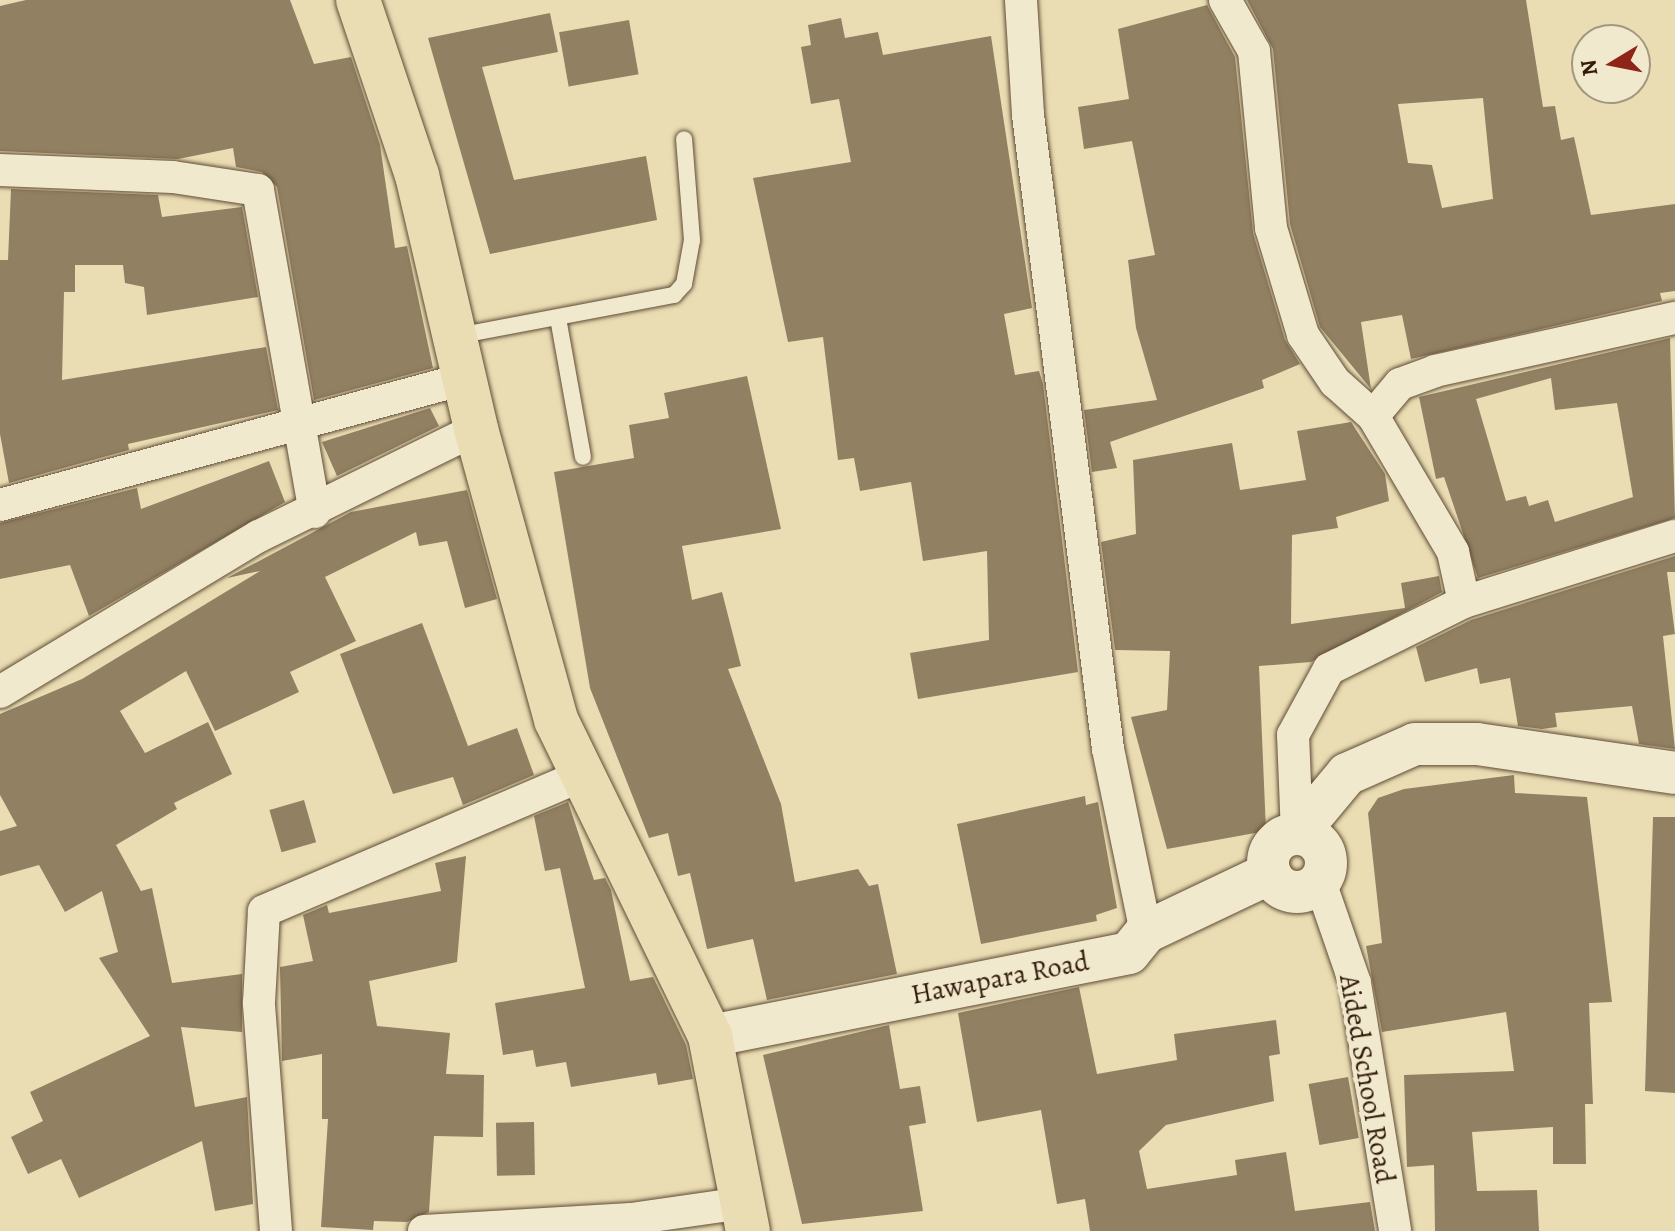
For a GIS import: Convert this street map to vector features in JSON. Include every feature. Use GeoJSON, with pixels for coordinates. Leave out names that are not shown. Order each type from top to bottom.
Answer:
{"type":"FeatureCollection","features":[{"type":"Feature","properties":{"kind":"main road"},"geometry":{"type":"LineString","coordinates":[[358,0],[417,175],[476,429],[556,720],[580,776],[710,1036],[746,1217]]}},
{"type":"Feature","properties":{"kind":"street"},"geometry":{"type":"LineString","coordinates":[[1021,0],[1028,115],[1108,749],[1146,932]]}},
{"type":"Feature","properties":{"kind":"street"},"geometry":{"type":"LineString","coordinates":[[1225,0],[1254,51],[1282,281],[1303,335],[1335,382],[1373,416],[1453,552],[1464,602]]}},
{"type":"Feature","properties":{"kind":"street"},"geometry":{"type":"LineString","coordinates":[[0,170],[254,186],[301,419],[315,512]]}},
{"type":"Feature","properties":{"kind":"street"},"geometry":{"type":"LineString","coordinates":[[1373,416],[1400,384],[1435,371],[1675,318]]}},
{"type":"Feature","properties":{"kind":"street"},"geometry":{"type":"LineString","coordinates":[[0,505],[301,419],[464,379]]}},
{"type":"Feature","properties":{"kind":"street"},"geometry":{"type":"LineString","coordinates":[[0,692],[259,536],[315,512],[476,429]]}},
{"type":"Feature","properties":{"kind":"street"},"geometry":{"type":"LineString","coordinates":[[1297,834],[1293,735],[1329,669],[1464,602],[1675,536]]}},
{"type":"Feature","properties":{"kind":"street"},"geometry":{"type":"LineString","coordinates":[[1297,834],[1321,845],[1326,866],[1320,882],[1288,892],[1270,873],[1276,846],[1297,834],[1331,786],[1368,761],[1415,744],[1477,744],[1675,773]]}},
{"type":"Feature","properties":{"kind":"street"},"geometry":{"type":"LineString","coordinates":[[276,1231],[259,1003],[264,911],[580,776]]}},
{"type":"Feature","properties":{"kind":"street","name":"Hawapara Road"},"geometry":{"type":"LineString","coordinates":[[710,1036],[1129,953],[1146,932],[1270,873]]}},
{"type":"Feature","properties":{"kind":"street","name":"Aided School Road"},"geometry":{"type":"LineString","coordinates":[[1320,882],[1355,983],[1395,1231]]}},
{"type":"Feature","properties":{"kind":"street"},"geometry":{"type":"LineString","coordinates":[[424,1231],[631,1219],[746,1217]]}},
{"type":"Feature","properties":{"kind":"lane"},"geometry":{"type":"LineString","coordinates":[[456,337],[667,298],[684,284],[693,201],[684,139]]}},
{"type":"Feature","properties":{"kind":"lane"},"geometry":{"type":"LineString","coordinates":[[558,318],[583,457]]}},
{"type":"Feature","properties":{"kind":"building"},"geometry":{"type":"Polygon","coordinates":[[[26,0],[290,0],[314,64],[351,57],[380,145],[395,248],[407,246],[433,368],[314,400],[277,187],[262,172],[236,167],[233,148],[178,159],[0,151],[0,6],[26,0]]]}},
{"type":"Feature","properties":{"kind":"building"},"geometry":{"type":"Polygon","coordinates":[[[1247,0],[1526,0],[1543,107],[1555,106],[1561,140],[1574,137],[1591,215],[1675,204],[1675,291],[1660,293],[1662,301],[1411,359],[1402,315],[1361,322],[1371,389],[1320,327],[1290,224],[1273,49],[1247,0]],[[1483,98],[1398,104],[1408,163],[1432,165],[1442,208],[1493,199],[1483,98]]]}},
{"type":"Feature","properties":{"kind":"building"},"geometry":{"type":"Polygon","coordinates":[[[1207,5],[1235,57],[1253,233],[1285,340],[1300,364],[1262,380],[1264,388],[1110,442],[1117,468],[1092,472],[1084,410],[1157,400],[1136,328],[1128,260],[1155,255],[1132,141],[1084,149],[1078,107],[1129,99],[1118,29],[1207,5]]]}},
{"type":"Feature","properties":{"kind":"building"},"geometry":{"type":"Polygon","coordinates":[[[550,13],[558,52],[482,67],[514,180],[646,156],[657,220],[490,254],[428,38],[550,13]]]}},
{"type":"Feature","properties":{"kind":"building"},"geometry":{"type":"Polygon","coordinates":[[[841,18],[845,38],[878,32],[883,55],[991,36],[1032,308],[1004,314],[1015,375],[1039,371],[1043,384],[1078,672],[918,699],[910,653],[989,640],[987,551],[923,561],[911,482],[860,491],[854,458],[838,460],[823,337],[788,342],[753,178],[851,162],[839,99],[811,104],[801,47],[811,45],[808,25],[841,18]]]}},
{"type":"Feature","properties":{"kind":"building"},"geometry":{"type":"Polygon","coordinates":[[[629,20],[639,74],[569,86],[559,32],[629,20]]]}},
{"type":"Feature","properties":{"kind":"building"},"geometry":{"type":"Polygon","coordinates":[[[11,189],[158,195],[162,217],[242,207],[258,297],[147,315],[144,287],[125,283],[123,265],[75,265],[75,292],[64,292],[62,380],[266,347],[278,410],[128,444],[129,450],[9,483],[0,434],[0,260],[8,260],[11,189]]]}},
{"type":"Feature","properties":{"kind":"building"},"geometry":{"type":"Polygon","coordinates":[[[1670,338],[1675,518],[1478,578],[1444,477],[1436,479],[1419,397],[1670,338]],[[1551,378],[1476,399],[1506,501],[1526,496],[1529,506],[1548,500],[1555,522],[1633,497],[1617,403],[1555,410],[1551,378]]]}},
{"type":"Feature","properties":{"kind":"building"},"geometry":{"type":"Polygon","coordinates":[[[747,376],[781,529],[682,546],[692,600],[722,592],[741,666],[728,669],[781,804],[795,882],[858,869],[869,886],[878,884],[897,974],[767,1000],[753,939],[707,949],[690,873],[678,876],[668,833],[649,838],[590,688],[554,472],[634,458],[629,425],[669,418],[664,393],[747,376]]]}},
{"type":"Feature","properties":{"kind":"building"},"geometry":{"type":"Polygon","coordinates":[[[430,408],[439,426],[337,476],[322,442],[430,408]]]}},
{"type":"Feature","properties":{"kind":"building"},"geometry":{"type":"Polygon","coordinates":[[[1351,422],[1385,474],[1389,501],[1336,517],[1338,528],[1292,535],[1291,624],[1405,608],[1401,583],[1439,576],[1442,592],[1311,662],[1259,666],[1266,831],[1167,849],[1131,717],[1167,710],[1170,651],[1115,650],[1101,542],[1136,534],[1133,460],[1232,443],[1240,490],[1306,480],[1297,431],[1351,422]]]}},
{"type":"Feature","properties":{"kind":"building"},"geometry":{"type":"Polygon","coordinates":[[[269,461],[285,502],[89,616],[70,565],[0,579],[0,523],[137,488],[141,509],[269,461]]]}},
{"type":"Feature","properties":{"kind":"building"},"geometry":{"type":"Polygon","coordinates":[[[467,490],[497,599],[465,608],[447,541],[419,546],[416,532],[325,577],[356,641],[290,672],[299,692],[215,731],[186,671],[120,711],[145,753],[208,722],[232,774],[174,803],[177,809],[116,845],[141,891],[152,888],[172,983],[242,974],[242,1032],[181,1027],[195,1107],[247,1097],[253,1204],[215,1211],[202,1141],[79,1198],[61,1159],[28,1174],[11,1137],[43,1121],[30,1092],[150,1036],[99,958],[118,952],[102,891],[65,912],[39,865],[0,876],[0,831],[17,826],[0,795],[0,714],[82,679],[260,571],[227,578],[351,512],[467,490]]]}},
{"type":"Feature","properties":{"kind":"building"},"geometry":{"type":"Polygon","coordinates":[[[1675,556],[1675,572],[1667,572],[1675,634],[1663,636],[1675,749],[1639,744],[1632,706],[1555,713],[1557,727],[1542,729],[1518,726],[1510,678],[1480,684],[1477,668],[1425,682],[1416,647],[1471,620],[1675,556]]]}},
{"type":"Feature","properties":{"kind":"building"},"geometry":{"type":"Polygon","coordinates":[[[422,623],[468,746],[517,728],[534,775],[463,805],[453,777],[393,794],[340,654],[422,623]]]}},
{"type":"Feature","properties":{"kind":"building"},"geometry":{"type":"Polygon","coordinates":[[[1514,775],[1515,793],[1587,797],[1612,1002],[1589,1003],[1593,1104],[1585,1104],[1586,1164],[1553,1164],[1553,1127],[1472,1132],[1477,1191],[1537,1190],[1539,1231],[1435,1231],[1434,1165],[1407,1167],[1404,1075],[1514,1071],[1506,1012],[1382,1032],[1366,946],[1382,943],[1368,813],[1378,798],[1404,789],[1514,775]]]}},
{"type":"Feature","properties":{"kind":"building"},"geometry":{"type":"Polygon","coordinates":[[[1085,796],[1086,805],[1098,802],[1117,908],[1096,915],[1097,921],[981,944],[957,824],[1085,796]]]}},
{"type":"Feature","properties":{"kind":"building"},"geometry":{"type":"Polygon","coordinates":[[[304,800],[316,842],[282,852],[269,810],[304,800]]]}},
{"type":"Feature","properties":{"kind":"building"},"geometry":{"type":"Polygon","coordinates":[[[568,802],[594,880],[605,878],[611,890],[630,981],[653,977],[686,1045],[693,1079],[658,1085],[656,1073],[571,1087],[566,1062],[536,1067],[533,1050],[503,1055],[495,1003],[585,988],[560,868],[545,871],[534,816],[568,802]]]}},
{"type":"Feature","properties":{"kind":"building"},"geometry":{"type":"Polygon","coordinates":[[[1653,817],[1675,817],[1675,1093],[1645,1091],[1653,817]]]}},
{"type":"Feature","properties":{"kind":"building"},"geometry":{"type":"Polygon","coordinates":[[[466,856],[457,962],[369,981],[377,1026],[450,1033],[446,1074],[484,1075],[483,1137],[434,1136],[429,1212],[407,1222],[374,1221],[373,1230],[321,1227],[328,1119],[322,1119],[322,1054],[282,1061],[280,967],[313,961],[303,915],[327,905],[329,913],[441,891],[435,863],[466,856]]]}},
{"type":"Feature","properties":{"kind":"building"},"geometry":{"type":"Polygon","coordinates":[[[1079,987],[1097,1074],[1177,1060],[1174,1034],[1276,1020],[1280,1054],[1269,1056],[1274,1101],[1166,1125],[1139,1151],[1147,1189],[1237,1175],[1235,1160],[1286,1152],[1295,1211],[1370,1202],[1375,1231],[1090,1231],[1085,1199],[1057,1204],[1041,1110],[977,1122],[958,1013],[1079,987]]]}},
{"type":"Feature","properties":{"kind":"building"},"geometry":{"type":"Polygon","coordinates":[[[889,1025],[900,1089],[920,1086],[926,1123],[909,1126],[923,1211],[802,1224],[763,1055],[889,1025]]]}},
{"type":"Feature","properties":{"kind":"building"},"geometry":{"type":"Polygon","coordinates":[[[1348,1077],[1359,1138],[1319,1145],[1309,1084],[1348,1077]]]}},
{"type":"Feature","properties":{"kind":"building"},"geometry":{"type":"Polygon","coordinates":[[[534,1122],[535,1175],[497,1176],[496,1123],[534,1122]]]}}]}
